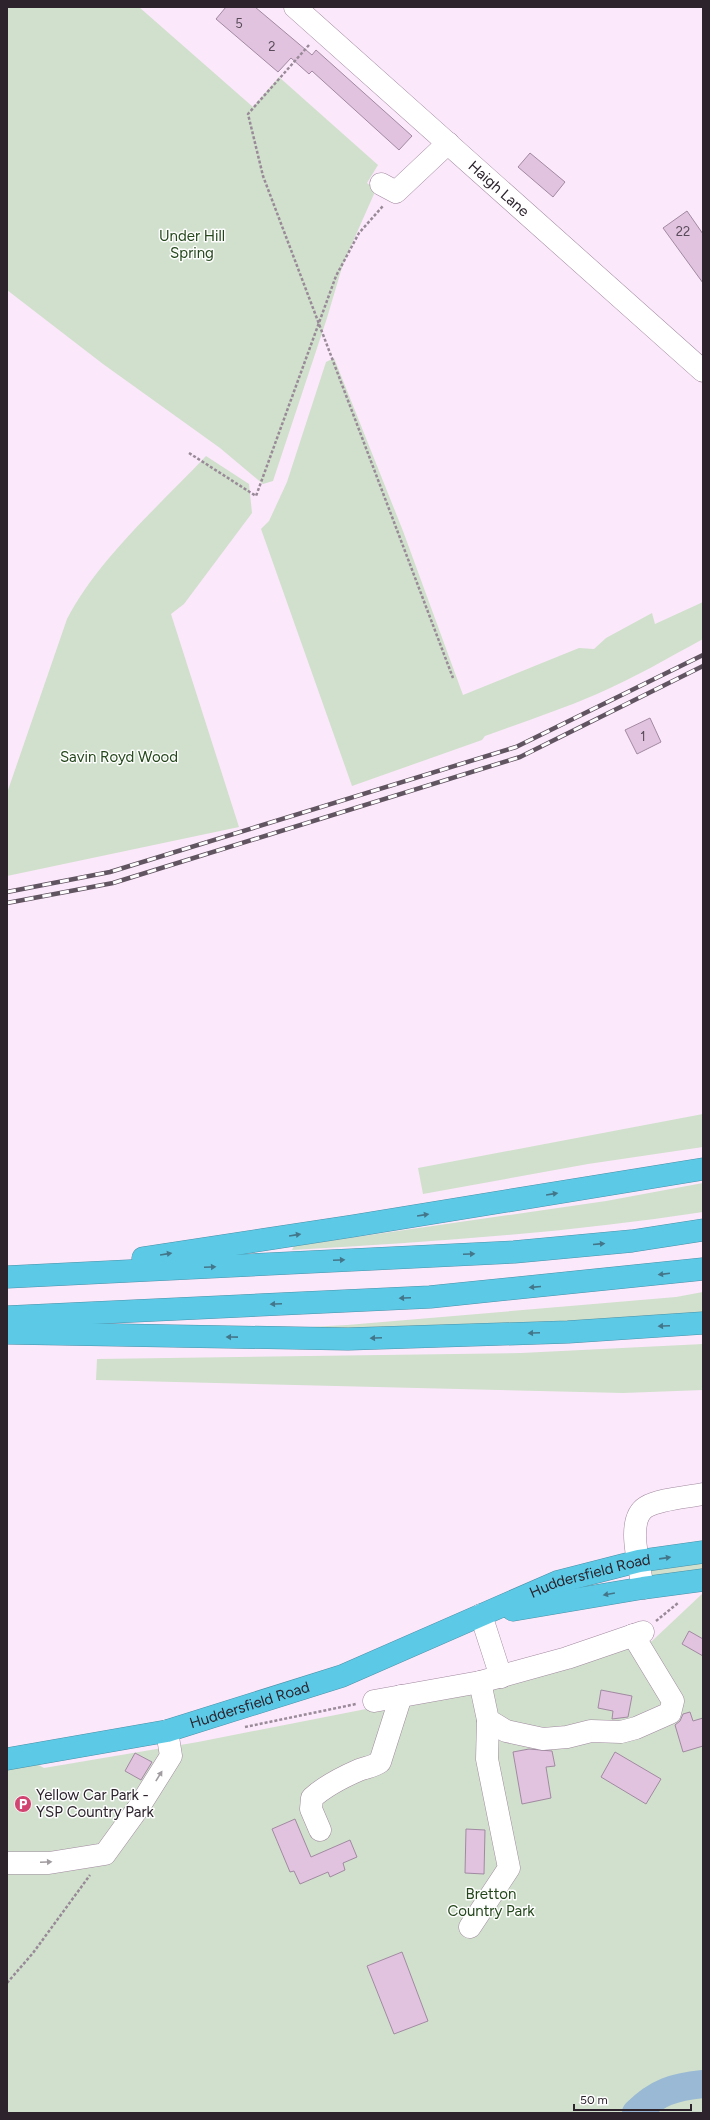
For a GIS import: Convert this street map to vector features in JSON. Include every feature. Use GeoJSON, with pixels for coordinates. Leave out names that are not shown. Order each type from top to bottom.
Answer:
{"type":"FeatureCollection","features":[{"type":"Feature","properties":{"kind":"highway"},"geometry":{"type":"LineString","coordinates":[[12,1277],[361,1225],[703,1169]]}},
{"type":"Feature","properties":{"kind":"highway"},"geometry":{"type":"LineString","coordinates":[[12,1277],[514,1252],[632,1241],[703,1230]]}},
{"type":"Feature","properties":{"kind":"highway"},"geometry":{"type":"LineString","coordinates":[[7,1317],[430,1297],[703,1269]]}},
{"type":"Feature","properties":{"kind":"highway"},"geometry":{"type":"LineString","coordinates":[[7,1333],[348,1339],[568,1332],[703,1323]]}},
{"type":"Feature","properties":{"kind":"highway","name":"Huddersfield Road"},"geometry":{"type":"LineString","coordinates":[[7,1759],[167,1731],[342,1676],[557,1582],[639,1561],[703,1552]]}},
{"type":"Feature","properties":{"kind":"highway","name":"Huddersfield Road"},"geometry":{"type":"LineString","coordinates":[[482,1615],[643,1588],[703,1580]]}},
{"type":"Feature","properties":{"kind":"street","name":"Haigh Lane"},"geometry":{"type":"LineString","coordinates":[[295,7],[703,371]]}},
{"type":"Feature","properties":{"kind":"street"},"geometry":{"type":"LineString","coordinates":[[388,188],[448,143]]}},
{"type":"Feature","properties":{"kind":"street"},"geometry":{"type":"LineString","coordinates":[[643,1588],[635,1525],[640,1511],[654,1504],[703,1494]]}},
{"type":"Feature","properties":{"kind":"street"},"geometry":{"type":"LineString","coordinates":[[482,1615],[501,1677]]}},
{"type":"Feature","properties":{"kind":"street"},"geometry":{"type":"LineString","coordinates":[[374,1700],[501,1677],[567,1658],[638,1633],[673,1701],[670,1713],[636,1728],[621,1732],[591,1731],[567,1737],[543,1739],[506,1731],[488,1720]]}},
{"type":"Feature","properties":{"kind":"street"},"geometry":{"type":"LineString","coordinates":[[470,1927],[509,1868],[487,1759],[488,1720],[480,1682]]}},
{"type":"Feature","properties":{"kind":"street"},"geometry":{"type":"LineString","coordinates":[[320,1830],[311,1809],[312,1798],[321,1790],[360,1770],[373,1767],[380,1762],[401,1696]]}},
{"type":"Feature","properties":{"kind":"street"},"geometry":{"type":"LineString","coordinates":[[7,1863],[49,1863],[105,1854],[139,1807],[171,1756],[167,1731]]}},
{"type":"Feature","properties":{"kind":"path"},"geometry":{"type":"LineString","coordinates":[[322,31],[248,114],[263,176],[453,678]]}},
{"type":"Feature","properties":{"kind":"path"},"geometry":{"type":"LineString","coordinates":[[189,453],[256,496],[336,276],[359,234],[388,188]]}},
{"type":"Feature","properties":{"kind":"path"},"geometry":{"type":"LineString","coordinates":[[638,1633],[679,1602]]}},
{"type":"Feature","properties":{"kind":"path"},"geometry":{"type":"LineString","coordinates":[[242,1728],[374,1700]]}},
{"type":"Feature","properties":{"kind":"path"},"geometry":{"type":"LineString","coordinates":[[7,1983],[33,1953],[105,1854]]}},
{"type":"Feature","properties":{"kind":"green space","name":"Under Hill Spring"},"geometry":{"type":"Polygon","coordinates":[[[7,7],[139,7],[253,107],[279,77],[378,165],[367,183],[375,189],[374,194],[343,264],[327,318],[273,481],[263,484],[220,448],[103,364],[7,290],[7,7]]]}},
{"type":"Feature","properties":{"kind":"green space"},"geometry":{"type":"Polygon","coordinates":[[[334,358],[403,531],[463,695],[579,648],[594,649],[606,638],[652,613],[655,624],[703,602],[703,639],[638,675],[583,700],[485,736],[482,740],[352,786],[261,529],[269,521],[287,482],[326,362],[334,358]]]}},
{"type":"Feature","properties":{"kind":"green space","name":"Savin Royd Wood"},"geometry":{"type":"Polygon","coordinates":[[[206,456],[249,484],[252,513],[184,604],[171,614],[239,827],[7,876],[7,793],[67,619],[95,575],[112,554],[206,456]]]}},
{"type":"Feature","properties":{"kind":"green space"},"geometry":{"type":"Polygon","coordinates":[[[703,1114],[703,1147],[588,1164],[423,1194],[418,1168],[703,1114]]]}},
{"type":"Feature","properties":{"kind":"green space"},"geometry":{"type":"Polygon","coordinates":[[[703,1183],[703,1212],[601,1226],[498,1236],[292,1250],[294,1246],[606,1201],[703,1183]]]}},
{"type":"Feature","properties":{"kind":"green space"},"geometry":{"type":"Polygon","coordinates":[[[703,1292],[703,1315],[477,1329],[291,1328],[347,1325],[676,1297],[703,1292]]]}},
{"type":"Feature","properties":{"kind":"green space"},"geometry":{"type":"Polygon","coordinates":[[[703,1344],[703,1390],[623,1393],[96,1380],[97,1359],[521,1353],[703,1344]]]}},
{"type":"Feature","properties":{"kind":"green space"},"geometry":{"type":"Polygon","coordinates":[[[703,1563],[703,1574],[651,1576],[652,1569],[703,1563]]]}},
{"type":"Feature","properties":{"kind":"green space","name":"Bretton Country Park"},"geometry":{"type":"Polygon","coordinates":[[[703,1593],[703,2113],[7,2113],[7,1766],[35,1763],[44,1768],[198,1742],[366,1709],[426,1702],[652,1641],[703,1593]]]}},
{"type":"Feature","properties":{"kind":"building"},"geometry":{"type":"Polygon","coordinates":[[[226,7],[255,7],[312,55],[316,50],[412,136],[399,150],[312,71],[309,74],[291,58],[278,72],[216,19],[226,7]]]}},
{"type":"Feature","properties":{"kind":"building"},"geometry":{"type":"Polygon","coordinates":[[[530,153],[565,182],[553,197],[518,167],[530,153]]]}},
{"type":"Feature","properties":{"kind":"building"},"geometry":{"type":"Polygon","coordinates":[[[687,211],[703,234],[703,283],[663,228],[687,211]]]}},
{"type":"Feature","properties":{"kind":"building"},"geometry":{"type":"Polygon","coordinates":[[[650,718],[661,742],[637,754],[625,730],[650,718]]]}},
{"type":"Feature","properties":{"kind":"building"},"geometry":{"type":"Polygon","coordinates":[[[689,1631],[703,1639],[703,1656],[682,1644],[689,1631]]]}},
{"type":"Feature","properties":{"kind":"building"},"geometry":{"type":"Polygon","coordinates":[[[601,1690],[632,1696],[628,1717],[612,1719],[613,1711],[598,1708],[601,1690]]]}},
{"type":"Feature","properties":{"kind":"building"},"geometry":{"type":"Polygon","coordinates":[[[690,1712],[693,1721],[703,1718],[703,1746],[683,1752],[675,1725],[680,1721],[683,1714],[690,1712]]]}},
{"type":"Feature","properties":{"kind":"building"},"geometry":{"type":"Polygon","coordinates":[[[529,1749],[552,1751],[555,1766],[546,1767],[551,1798],[522,1804],[513,1752],[529,1749]]]}},
{"type":"Feature","properties":{"kind":"building"},"geometry":{"type":"Polygon","coordinates":[[[615,1752],[661,1779],[646,1804],[601,1777],[615,1752]]]}},
{"type":"Feature","properties":{"kind":"building"},"geometry":{"type":"Polygon","coordinates":[[[135,1753],[152,1762],[141,1780],[125,1771],[135,1753]]]}},
{"type":"Feature","properties":{"kind":"building"},"geometry":{"type":"Polygon","coordinates":[[[295,1819],[311,1857],[350,1840],[357,1857],[343,1863],[345,1870],[330,1877],[328,1872],[300,1884],[294,1871],[290,1872],[272,1829],[295,1819]]]}},
{"type":"Feature","properties":{"kind":"building"},"geometry":{"type":"Polygon","coordinates":[[[466,1829],[485,1830],[484,1874],[465,1873],[466,1829]]]}},
{"type":"Feature","properties":{"kind":"building"},"geometry":{"type":"Polygon","coordinates":[[[402,1952],[428,2021],[394,2034],[367,1966],[402,1952]]]}},
{"type":"Feature","properties":{"kind":"waterway"},"geometry":{"type":"LineString","coordinates":[[636,2113],[659,2095],[675,2089],[703,2084]]}},
{"type":"Feature","properties":{"kind":"railway"},"geometry":{"type":"LineString","coordinates":[[7,892],[110,872],[516,747],[703,655]]}},
{"type":"Feature","properties":{"kind":"railway"},"geometry":{"type":"LineString","coordinates":[[7,903],[113,883],[520,757],[703,666]]}},
{"type":"Feature","properties":{"kind":"place","name":"Yellow Car Park - YSP Country Park"},"geometry":{"type":"Point","coordinates":[23,1804]}}]}
